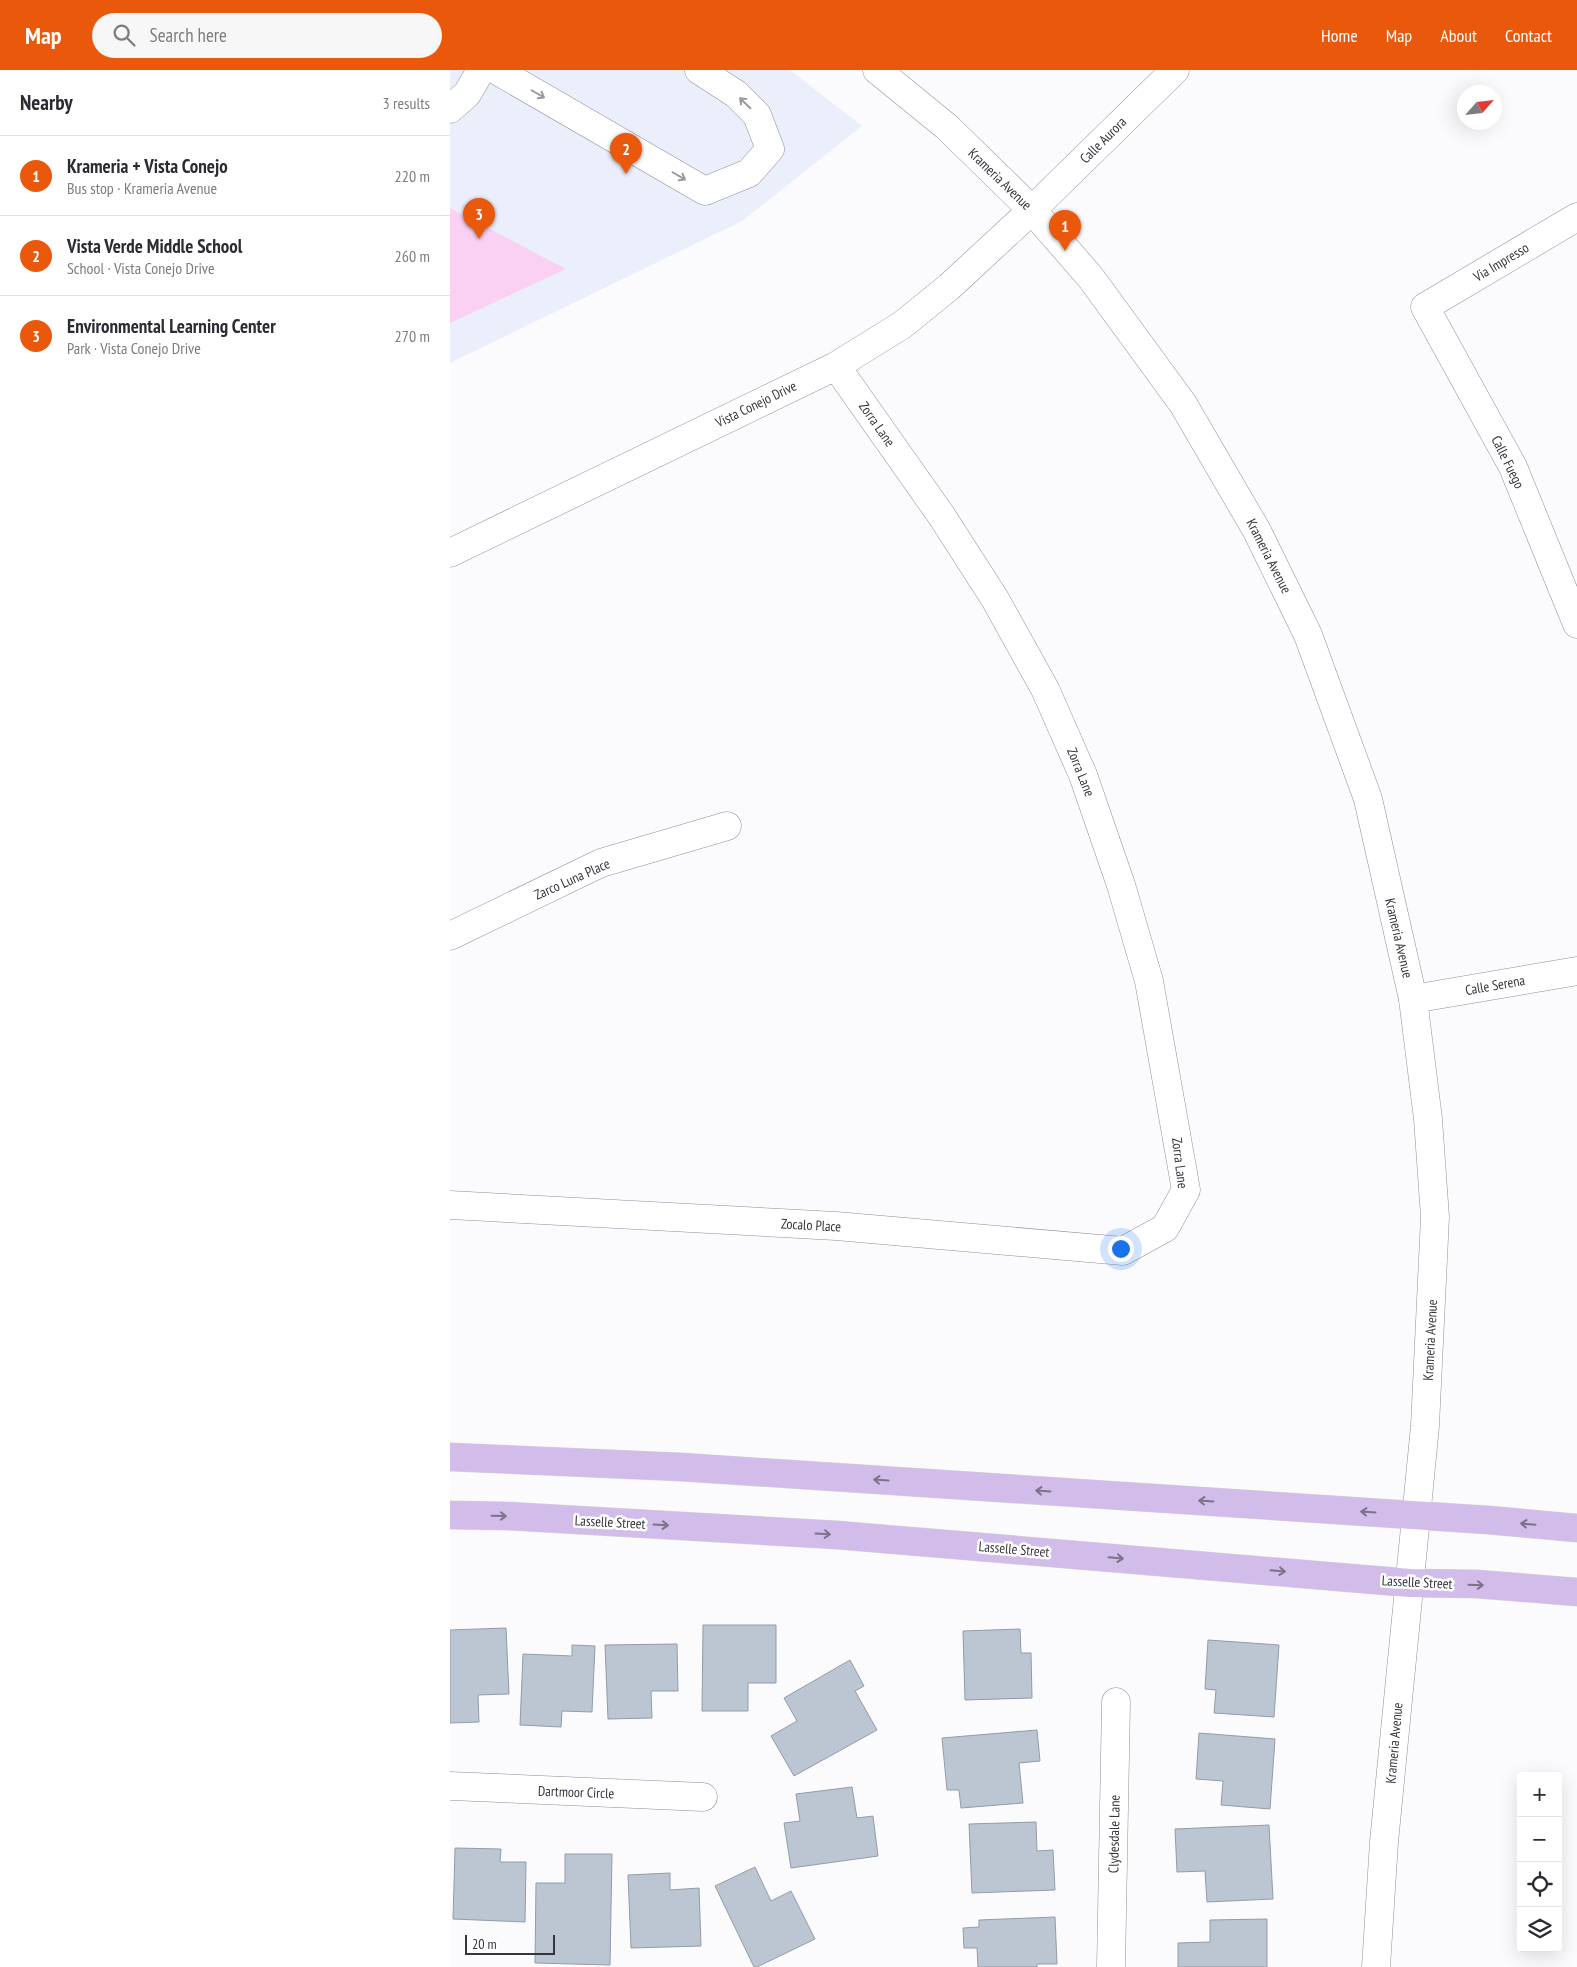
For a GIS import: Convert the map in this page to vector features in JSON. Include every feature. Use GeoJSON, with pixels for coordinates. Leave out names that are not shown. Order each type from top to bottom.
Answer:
{"type":"FeatureCollection","features":[{"type":"Feature","properties":{"kind":"main road"},"geometry":{"type":"LineString","coordinates":[[450,1457],[681,1467],[1416,1515],[1577,1528]]}},
{"type":"Feature","properties":{"kind":"main road","name":"Lasselle Street"},"geometry":{"type":"LineString","coordinates":[[450,1515],[507,1516],[836,1535],[1410,1584],[1477,1584],[1577,1592]]}},
{"type":"Feature","properties":{"kind":"street"},"geometry":{"type":"LineString","coordinates":[[450,109],[467,94],[480,70]]}},
{"type":"Feature","properties":{"kind":"street"},"geometry":{"type":"LineString","coordinates":[[496,70],[705,191],[749,173],[770,149],[757,115],[736,94],[699,70]]}},
{"type":"Feature","properties":{"kind":"street","name":"Krameria Avenue"},"geometry":{"type":"LineString","coordinates":[[877,70],[947,127],[1032,210],[1092,278],[1183,404],[1257,531],[1308,635],[1368,799],[1413,999],[1428,1119],[1435,1216],[1426,1426],[1384,1842],[1376,1967]]}},
{"type":"Feature","properties":{"kind":"street","name":"Calle Aurora"},"geometry":{"type":"LineString","coordinates":[[1032,210],[1175,70]]}},
{"type":"Feature","properties":{"kind":"street","name":"Vista Conejo Drive"},"geometry":{"type":"LineString","coordinates":[[450,553],[836,366],[902,325],[949,287],[1032,210]]}},
{"type":"Feature","properties":{"kind":"street","name":"Via Impresso"},"geometry":{"type":"LineString","coordinates":[[1426,307],[1577,218]]}},
{"type":"Feature","properties":{"kind":"street","name":"Calle Fuego"},"geometry":{"type":"LineString","coordinates":[[1426,307],[1513,467],[1577,624]]}},
{"type":"Feature","properties":{"kind":"street","name":"Zorra Lane"},"geometry":{"type":"LineString","coordinates":[[836,366],[941,515],[995,599],[1045,689],[1083,775],[1121,884],[1151,991],[1186,1190],[1165,1228]]}},
{"type":"Feature","properties":{"kind":"street","name":"Zarco Luna Place"},"geometry":{"type":"LineString","coordinates":[[450,936],[601,863],[727,826]]}},
{"type":"Feature","properties":{"kind":"street","name":"Calle Serena"},"geometry":{"type":"LineString","coordinates":[[1413,999],[1577,971]]}},
{"type":"Feature","properties":{"kind":"street","name":"Zocalo Place"},"geometry":{"type":"LineString","coordinates":[[450,1205],[836,1226],[1123,1251],[1165,1228]]}},
{"type":"Feature","properties":{"kind":"street","name":"Clydesdale Lane"},"geometry":{"type":"LineString","coordinates":[[1111,1967],[1116,1702]]}},
{"type":"Feature","properties":{"kind":"street","name":"Dartmoor Circle"},"geometry":{"type":"LineString","coordinates":[[450,1786],[703,1797]]}},
{"type":"Feature","properties":{"kind":"shaded area"},"geometry":{"type":"Polygon","coordinates":[[[450,70],[790,70],[862,126],[742,221],[450,363],[450,70]]]}},
{"type":"Feature","properties":{"kind":"shaded area"},"geometry":{"type":"Polygon","coordinates":[[[450,208],[566,269],[450,323],[450,208]]]}},
{"type":"Feature","properties":{"kind":"building"},"geometry":{"type":"Polygon","coordinates":[[[703,1625],[776,1625],[776,1683],[748,1683],[748,1711],[702,1711],[703,1625]]]}},
{"type":"Feature","properties":{"kind":"building"},"geometry":{"type":"Polygon","coordinates":[[[506,1628],[509,1694],[478,1695],[479,1722],[450,1723],[450,1630],[506,1628]]]}},
{"type":"Feature","properties":{"kind":"building"},"geometry":{"type":"Polygon","coordinates":[[[1020,1629],[1021,1653],[1031,1653],[1032,1698],[965,1700],[963,1631],[1020,1629]]]}},
{"type":"Feature","properties":{"kind":"building"},"geometry":{"type":"Polygon","coordinates":[[[1208,1640],[1279,1645],[1274,1717],[1214,1713],[1216,1690],[1205,1689],[1208,1640]]]}},
{"type":"Feature","properties":{"kind":"building"},"geometry":{"type":"Polygon","coordinates":[[[677,1644],[678,1691],[651,1691],[652,1718],[608,1719],[605,1645],[677,1644]]]}},
{"type":"Feature","properties":{"kind":"building"},"geometry":{"type":"Polygon","coordinates":[[[572,1645],[595,1646],[592,1712],[562,1711],[561,1727],[520,1725],[523,1654],[572,1656],[572,1645]]]}},
{"type":"Feature","properties":{"kind":"building"},"geometry":{"type":"Polygon","coordinates":[[[850,1660],[864,1686],[855,1691],[877,1730],[794,1776],[771,1736],[797,1721],[784,1698],[850,1660]]]}},
{"type":"Feature","properties":{"kind":"building"},"geometry":{"type":"Polygon","coordinates":[[[1037,1730],[1040,1761],[1019,1763],[1023,1803],[961,1808],[959,1790],[947,1790],[942,1738],[1037,1730]]]}},
{"type":"Feature","properties":{"kind":"building"},"geometry":{"type":"Polygon","coordinates":[[[1199,1733],[1275,1739],[1270,1809],[1221,1805],[1223,1781],[1196,1779],[1199,1733]]]}},
{"type":"Feature","properties":{"kind":"building"},"geometry":{"type":"Polygon","coordinates":[[[852,1787],[857,1818],[873,1816],[878,1856],[791,1868],[784,1823],[800,1821],[796,1794],[852,1787]]]}},
{"type":"Feature","properties":{"kind":"building"},"geometry":{"type":"Polygon","coordinates":[[[1036,1822],[1037,1851],[1053,1850],[1055,1890],[972,1893],[969,1824],[1036,1822]]]}},
{"type":"Feature","properties":{"kind":"building"},"geometry":{"type":"Polygon","coordinates":[[[1269,1825],[1273,1899],[1207,1902],[1205,1871],[1177,1872],[1175,1829],[1269,1825]]]}},
{"type":"Feature","properties":{"kind":"building"},"geometry":{"type":"Polygon","coordinates":[[[455,1848],[501,1849],[500,1862],[526,1862],[525,1922],[453,1919],[455,1848]]]}},
{"type":"Feature","properties":{"kind":"building"},"geometry":{"type":"Polygon","coordinates":[[[565,1854],[612,1854],[610,1965],[535,1963],[536,1883],[565,1883],[565,1854]]]}},
{"type":"Feature","properties":{"kind":"building"},"geometry":{"type":"Polygon","coordinates":[[[755,1867],[771,1901],[791,1891],[815,1939],[757,1967],[754,1967],[715,1886],[755,1867]]]}},
{"type":"Feature","properties":{"kind":"building"},"geometry":{"type":"Polygon","coordinates":[[[670,1873],[670,1890],[699,1888],[701,1946],[631,1948],[628,1875],[670,1873]]]}},
{"type":"Feature","properties":{"kind":"building"},"geometry":{"type":"Polygon","coordinates":[[[1055,1917],[1057,1964],[1037,1964],[1037,1967],[978,1967],[977,1948],[964,1948],[963,1928],[979,1927],[979,1920],[1055,1917]]]}},
{"type":"Feature","properties":{"kind":"building"},"geometry":{"type":"Polygon","coordinates":[[[1267,1919],[1267,1967],[1178,1967],[1178,1943],[1210,1942],[1210,1920],[1267,1919]]]}},
{"type":"Feature","properties":{"kind":"place","name":"Vista Verde Middle School"},"geometry":{"type":"Point","coordinates":[626,174]}},
{"type":"Feature","properties":{"kind":"place","name":"Environmental Learning Center"},"geometry":{"type":"Point","coordinates":[479,239]}},
{"type":"Feature","properties":{"kind":"place","name":"Krameria + Vista Conejo"},"geometry":{"type":"Point","coordinates":[1065,251]}}]}
